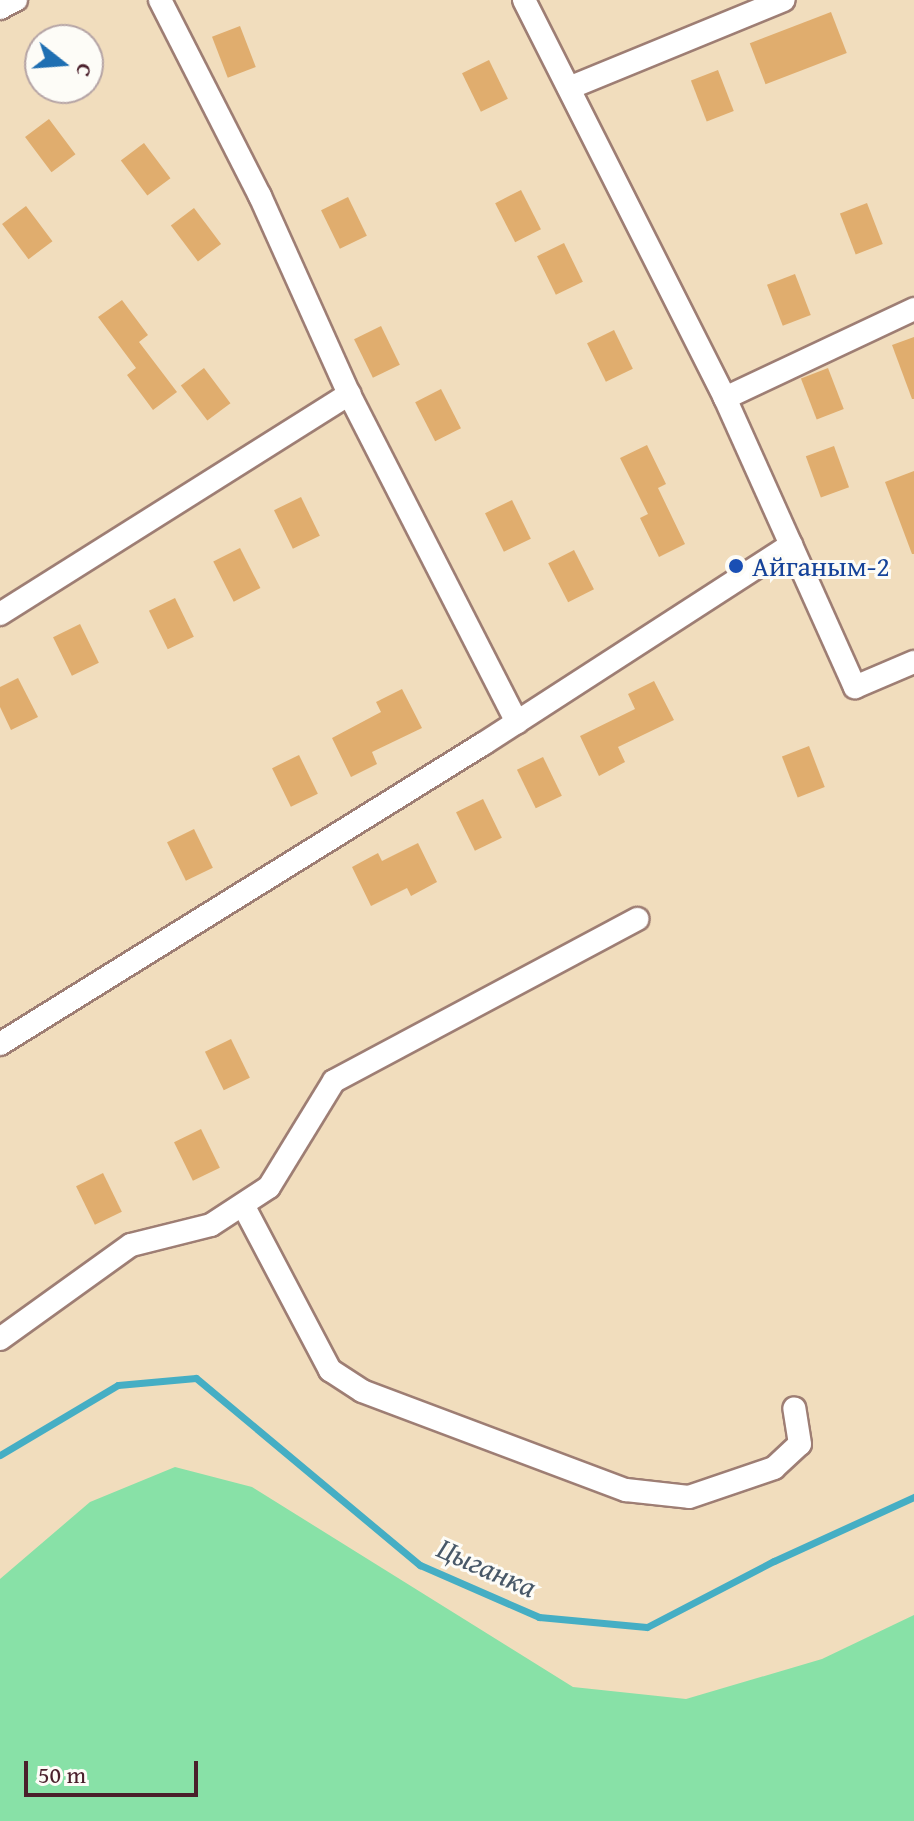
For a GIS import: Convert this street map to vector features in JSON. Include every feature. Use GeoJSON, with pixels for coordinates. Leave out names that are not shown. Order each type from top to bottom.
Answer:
{"type":"FeatureCollection","features":[{"type":"Feature","properties":{"kind":"street"},"geometry":{"type":"LineString","coordinates":[[0,8],[16,0]]}},
{"type":"Feature","properties":{"kind":"street"},"geometry":{"type":"LineString","coordinates":[[160,0],[260,196],[349,394],[517,722]]}},
{"type":"Feature","properties":{"kind":"street"},"geometry":{"type":"LineString","coordinates":[[524,0],[725,398],[855,687],[914,662]]}},
{"type":"Feature","properties":{"kind":"street"},"geometry":{"type":"LineString","coordinates":[[569,88],[784,0]]}},
{"type":"Feature","properties":{"kind":"street"},"geometry":{"type":"LineString","coordinates":[[725,398],[914,309]]}},
{"type":"Feature","properties":{"kind":"street"},"geometry":{"type":"LineString","coordinates":[[0,614],[349,394]]}},
{"type":"Feature","properties":{"kind":"street"},"geometry":{"type":"LineString","coordinates":[[0,1044],[517,722],[791,545]]}},
{"type":"Feature","properties":{"kind":"street"},"geometry":{"type":"LineString","coordinates":[[0,1339],[131,1245],[211,1225],[269,1187],[334,1081],[638,919]]}},
{"type":"Feature","properties":{"kind":"street"},"geometry":{"type":"LineString","coordinates":[[243,1205],[330,1370],[362,1391],[626,1490],[689,1497],[774,1468],[800,1444],[794,1408]]}},
{"type":"Feature","properties":{"kind":"green space"},"geometry":{"type":"Polygon","coordinates":[[[175,1467],[252,1487],[573,1687],[686,1699],[822,1659],[914,1615],[914,1821],[0,1821],[0,1579],[90,1502],[175,1467]]]}},
{"type":"Feature","properties":{"kind":"building"},"geometry":{"type":"Polygon","coordinates":[[[831,12],[847,53],[766,84],[750,43],[831,12]]]}},
{"type":"Feature","properties":{"kind":"building"},"geometry":{"type":"Polygon","coordinates":[[[240,26],[256,67],[228,78],[212,37],[240,26]]]}},
{"type":"Feature","properties":{"kind":"building"},"geometry":{"type":"Polygon","coordinates":[[[489,60],[508,99],[481,112],[462,73],[489,60]]]}},
{"type":"Feature","properties":{"kind":"building"},"geometry":{"type":"Polygon","coordinates":[[[718,70],[734,111],[707,121],[691,80],[718,70]]]}},
{"type":"Feature","properties":{"kind":"building"},"geometry":{"type":"Polygon","coordinates":[[[49,119],[75,154],[52,172],[25,137],[49,119]]]}},
{"type":"Feature","properties":{"kind":"building"},"geometry":{"type":"Polygon","coordinates":[[[144,143],[170,178],[147,196],[121,160],[144,143]]]}},
{"type":"Feature","properties":{"kind":"building"},"geometry":{"type":"Polygon","coordinates":[[[521,190],[541,229],[515,242],[495,203],[521,190]]]}},
{"type":"Feature","properties":{"kind":"building"},"geometry":{"type":"Polygon","coordinates":[[[348,197],[367,236],[340,249],[321,210],[348,197]]]}},
{"type":"Feature","properties":{"kind":"building"},"geometry":{"type":"Polygon","coordinates":[[[867,203],[883,244],[856,254],[840,213],[867,203]]]}},
{"type":"Feature","properties":{"kind":"building"},"geometry":{"type":"Polygon","coordinates":[[[26,206],[52,241],[29,259],[2,224],[26,206]]]}},
{"type":"Feature","properties":{"kind":"building"},"geometry":{"type":"Polygon","coordinates":[[[194,208],[221,244],[198,261],[171,225],[194,208]]]}},
{"type":"Feature","properties":{"kind":"building"},"geometry":{"type":"Polygon","coordinates":[[[564,243],[583,282],[556,295],[537,256],[564,243]]]}},
{"type":"Feature","properties":{"kind":"building"},"geometry":{"type":"Polygon","coordinates":[[[795,274],[811,315],[783,326],[767,285],[795,274]]]}},
{"type":"Feature","properties":{"kind":"building"},"geometry":{"type":"Polygon","coordinates":[[[122,300],[148,335],[139,342],[177,392],[153,410],[127,375],[136,368],[98,317],[122,300]]]}},
{"type":"Feature","properties":{"kind":"building"},"geometry":{"type":"Polygon","coordinates":[[[381,326],[400,365],[373,378],[354,339],[381,326]]]}},
{"type":"Feature","properties":{"kind":"building"},"geometry":{"type":"Polygon","coordinates":[[[614,330],[633,369],[606,382],[587,343],[614,330]]]}},
{"type":"Feature","properties":{"kind":"building"},"geometry":{"type":"Polygon","coordinates":[[[914,337],[914,399],[912,399],[892,345],[914,337]]]}},
{"type":"Feature","properties":{"kind":"building"},"geometry":{"type":"Polygon","coordinates":[[[204,368],[230,403],[207,421],[181,385],[204,368]]]}},
{"type":"Feature","properties":{"kind":"building"},"geometry":{"type":"Polygon","coordinates":[[[828,368],[844,409],[817,419],[801,378],[828,368]]]}},
{"type":"Feature","properties":{"kind":"building"},"geometry":{"type":"Polygon","coordinates":[[[441,389],[461,428],[435,441],[415,402],[441,389]]]}},
{"type":"Feature","properties":{"kind":"building"},"geometry":{"type":"Polygon","coordinates":[[[647,445],[666,484],[658,488],[685,544],[659,557],[640,518],[648,514],[620,458],[647,445]]]}},
{"type":"Feature","properties":{"kind":"building"},"geometry":{"type":"Polygon","coordinates":[[[834,446],[849,487],[821,498],[806,456],[834,446]]]}},
{"type":"Feature","properties":{"kind":"building"},"geometry":{"type":"Polygon","coordinates":[[[914,471],[914,554],[912,554],[885,482],[914,471]]]}},
{"type":"Feature","properties":{"kind":"building"},"geometry":{"type":"Polygon","coordinates":[[[301,497],[320,536],[293,549],[274,510],[301,497]]]}},
{"type":"Feature","properties":{"kind":"building"},"geometry":{"type":"Polygon","coordinates":[[[512,500],[531,539],[504,552],[485,513],[512,500]]]}},
{"type":"Feature","properties":{"kind":"building"},"geometry":{"type":"Polygon","coordinates":[[[240,548],[260,588],[234,602],[213,562],[240,548]]]}},
{"type":"Feature","properties":{"kind":"building"},"geometry":{"type":"Polygon","coordinates":[[[574,550],[594,589],[568,602],[548,563],[574,550]]]}},
{"type":"Feature","properties":{"kind":"building"},"geometry":{"type":"Polygon","coordinates":[[[175,598],[194,637],[168,649],[149,611],[175,598]]]}},
{"type":"Feature","properties":{"kind":"building"},"geometry":{"type":"Polygon","coordinates":[[[80,624],[99,663],[72,676],[53,637],[80,624]]]}},
{"type":"Feature","properties":{"kind":"building"},"geometry":{"type":"Polygon","coordinates":[[[18,678],[38,717],[11,730],[0,707],[0,687],[18,678]]]}},
{"type":"Feature","properties":{"kind":"building"},"geometry":{"type":"Polygon","coordinates":[[[654,681],[674,720],[618,747],[625,762],[599,776],[580,736],[635,709],[628,694],[654,681]]]}},
{"type":"Feature","properties":{"kind":"building"},"geometry":{"type":"Polygon","coordinates":[[[402,689],[422,728],[372,752],[377,764],[351,777],[332,738],[381,712],[376,702],[402,689]]]}},
{"type":"Feature","properties":{"kind":"building"},"geometry":{"type":"Polygon","coordinates":[[[809,746],[825,787],[798,797],[782,756],[809,746]]]}},
{"type":"Feature","properties":{"kind":"building"},"geometry":{"type":"Polygon","coordinates":[[[299,755],[318,794],[291,807],[272,768],[299,755]]]}},
{"type":"Feature","properties":{"kind":"building"},"geometry":{"type":"Polygon","coordinates":[[[543,757],[562,796],[536,808],[517,770],[543,757]]]}},
{"type":"Feature","properties":{"kind":"building"},"geometry":{"type":"Polygon","coordinates":[[[483,799],[502,838],[475,851],[456,812],[483,799]]]}},
{"type":"Feature","properties":{"kind":"building"},"geometry":{"type":"Polygon","coordinates":[[[194,829],[213,868],[186,881],[167,842],[194,829]]]}},
{"type":"Feature","properties":{"kind":"building"},"geometry":{"type":"Polygon","coordinates":[[[418,843],[437,882],[411,896],[407,888],[371,906],[352,867],[378,853],[382,861],[418,843]]]}},
{"type":"Feature","properties":{"kind":"building"},"geometry":{"type":"Polygon","coordinates":[[[231,1039],[250,1078],[224,1090],[205,1052],[231,1039]]]}},
{"type":"Feature","properties":{"kind":"building"},"geometry":{"type":"Polygon","coordinates":[[[201,1129],[220,1168],[193,1181],[174,1142],[201,1129]]]}},
{"type":"Feature","properties":{"kind":"building"},"geometry":{"type":"Polygon","coordinates":[[[103,1173],[122,1212],[95,1225],[76,1186],[103,1173]]]}},
{"type":"Feature","properties":{"kind":"waterway","name":"Цыганка"},"geometry":{"type":"LineString","coordinates":[[0,1455],[118,1385],[196,1378],[420,1565],[539,1617],[647,1627],[774,1561],[914,1497]]}},
{"type":"Feature","properties":{"kind":"place","name":"Айганым-2"},"geometry":{"type":"Point","coordinates":[736,566]}}]}
